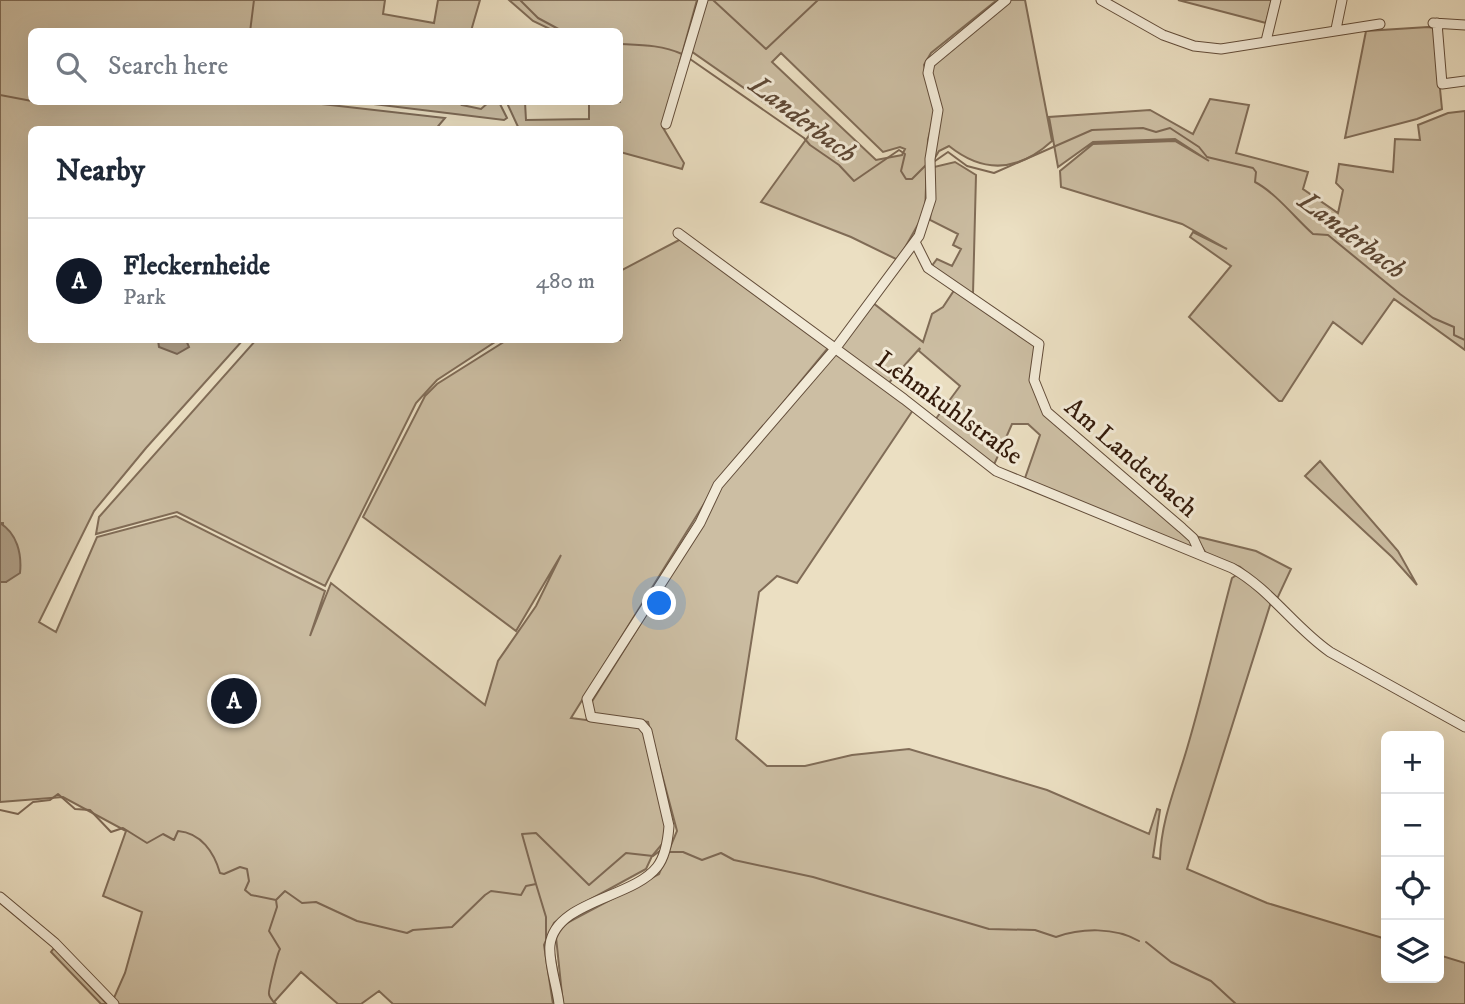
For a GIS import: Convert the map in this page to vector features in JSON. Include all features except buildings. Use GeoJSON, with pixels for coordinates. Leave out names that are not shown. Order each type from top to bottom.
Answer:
{"type":"FeatureCollection","features":[{"type":"Feature","properties":{"kind":"street"},"geometry":{"type":"LineString","coordinates":[[666,124],[703,0]]}},
{"type":"Feature","properties":{"kind":"street"},"geometry":{"type":"LineString","coordinates":[[559,1004],[550,946],[556,929],[575,912],[654,871],[668,839],[669,826],[647,731],[641,724],[591,716],[587,699],[700,523],[718,485],[835,349],[915,242],[928,213],[933,184],[930,159],[938,110],[928,73],[930,63],[1006,0]]}},
{"type":"Feature","properties":{"kind":"street"},"geometry":{"type":"LineString","coordinates":[[1101,0],[1163,36],[1194,46],[1222,49],[1380,24]]}},
{"type":"Feature","properties":{"kind":"street"},"geometry":{"type":"LineString","coordinates":[[1266,41],[1276,0]]}},
{"type":"Feature","properties":{"kind":"street"},"geometry":{"type":"LineString","coordinates":[[1336,29],[1342,0]]}},
{"type":"Feature","properties":{"kind":"street"},"geometry":{"type":"LineString","coordinates":[[1465,25],[1435,23],[1442,84],[1465,81]]}},
{"type":"Feature","properties":{"kind":"street","name":"Lehmkuhlstraße"},"geometry":{"type":"LineString","coordinates":[[678,233],[996,471],[1249,577],[1310,638],[1330,652],[1465,727]]}},
{"type":"Feature","properties":{"kind":"street","name":"Am Landerbach"},"geometry":{"type":"LineString","coordinates":[[915,242],[928,268],[1039,344],[1034,380],[1047,412],[1193,538],[1201,555]]}},
{"type":"Feature","properties":{"kind":"street"},"geometry":{"type":"LineString","coordinates":[[0,897],[55,943],[114,1004]]}},
{"type":"Feature","properties":{"kind":"shaded area"},"geometry":{"type":"Polygon","coordinates":[[[0,0],[385,0],[383,14],[434,23],[438,0],[480,0],[472,28],[28,28],[28,105],[330,105],[445,118],[438,126],[28,126],[28,343],[159,343],[160,347],[188,347],[187,343],[240,343],[146,448],[94,511],[39,622],[56,632],[97,537],[176,516],[325,591],[310,636],[331,583],[485,705],[498,661],[536,606],[561,555],[516,631],[363,517],[425,396],[437,384],[502,343],[623,343],[623,269],[681,239],[828,348],[717,483],[571,718],[638,727],[644,734],[666,830],[663,843],[646,869],[576,907],[554,923],[544,945],[553,1004],[393,1004],[379,991],[361,1004],[338,1004],[301,972],[274,1002],[276,1004],[116,1004],[113,1000],[125,973],[142,912],[103,896],[126,831],[63,797],[0,802],[0,582],[6,582],[3,523],[0,523],[0,0]]]}},
{"type":"Feature","properties":{"kind":"shaded area"},"geometry":{"type":"Polygon","coordinates":[[[509,0],[697,0],[662,126],[684,163],[682,169],[623,153],[623,126],[518,126],[508,105],[525,105],[526,120],[589,119],[589,105],[623,105],[623,28],[548,28],[533,21],[509,0]]]}},
{"type":"Feature","properties":{"kind":"shaded area"},"geometry":{"type":"Polygon","coordinates":[[[706,0],[997,0],[931,53],[924,65],[935,111],[928,140],[925,212],[898,260],[851,237],[761,202],[810,134],[691,51],[706,0]],[[781,53],[772,62],[876,160],[902,155],[905,149],[900,147],[883,152],[781,53]]]}},
{"type":"Feature","properties":{"kind":"shaded area"},"geometry":{"type":"Polygon","coordinates":[[[1011,0],[1025,0],[1052,141],[1014,164],[988,165],[962,155],[949,146],[939,151],[933,161],[941,112],[931,73],[933,64],[1011,0]]]}},
{"type":"Feature","properties":{"kind":"shaded area"},"geometry":{"type":"Polygon","coordinates":[[[1178,0],[1272,0],[1266,23],[1178,0]]]}},
{"type":"Feature","properties":{"kind":"shaded area"},"geometry":{"type":"Polygon","coordinates":[[[1434,28],[1442,109],[1417,119],[1345,138],[1366,31],[1434,28]]]}},
{"type":"Feature","properties":{"kind":"shaded area"},"geometry":{"type":"Polygon","coordinates":[[[1210,99],[1249,105],[1236,153],[1308,172],[1303,189],[1338,213],[1343,190],[1336,183],[1339,164],[1393,172],[1395,139],[1420,140],[1418,125],[1448,113],[1465,111],[1465,350],[1394,299],[1362,344],[1333,322],[1282,401],[1279,401],[1189,317],[1231,266],[1190,237],[1193,232],[1227,249],[1182,224],[1061,187],[1060,171],[1093,144],[1175,141],[1209,161],[1175,139],[1093,142],[1058,167],[1049,117],[1150,110],[1193,134],[1210,99]]]}},
{"type":"Feature","properties":{"kind":"shaded area"},"geometry":{"type":"Polygon","coordinates":[[[382,105],[462,105],[481,109],[486,105],[500,105],[507,118],[504,120],[382,105]]]}},
{"type":"Feature","properties":{"kind":"shaded area"},"geometry":{"type":"Polygon","coordinates":[[[955,162],[976,175],[973,294],[931,267],[937,259],[952,266],[961,249],[953,245],[958,234],[930,220],[934,167],[955,162]]]}},
{"type":"Feature","properties":{"kind":"shaded area"},"geometry":{"type":"Polygon","coordinates":[[[955,289],[1036,346],[1031,375],[1039,401],[1187,535],[1195,547],[1193,550],[1024,481],[1040,435],[1028,424],[1012,424],[993,467],[935,420],[960,386],[919,351],[920,348],[888,384],[843,351],[841,344],[873,303],[923,342],[932,314],[943,307],[955,289]]]}},
{"type":"Feature","properties":{"kind":"shaded area"},"geometry":{"type":"Polygon","coordinates":[[[158,343],[187,343],[189,347],[177,354],[159,347],[158,343]]]}},
{"type":"Feature","properties":{"kind":"shaded area"},"geometry":{"type":"Polygon","coordinates":[[[253,343],[493,343],[437,380],[416,403],[325,586],[177,512],[96,534],[99,517],[253,343]]]}},
{"type":"Feature","properties":{"kind":"shaded area"},"geometry":{"type":"Polygon","coordinates":[[[836,353],[913,410],[797,583],[777,576],[759,592],[736,739],[767,766],[805,766],[852,755],[909,749],[1047,790],[1149,834],[1157,809],[1160,810],[1153,857],[1160,859],[1166,816],[1194,724],[1232,578],[1238,574],[1271,602],[1187,869],[1267,903],[1381,937],[1381,983],[1444,983],[1444,957],[1465,963],[1465,1004],[563,1004],[556,937],[563,925],[659,874],[677,831],[648,722],[593,714],[591,703],[703,524],[721,487],[836,353]]]}},
{"type":"Feature","properties":{"kind":"shaded area"},"geometry":{"type":"Polygon","coordinates":[[[1320,461],[1398,551],[1417,585],[1392,557],[1305,476],[1320,461]]]}},
{"type":"Feature","properties":{"kind":"shaded area"},"geometry":{"type":"Polygon","coordinates":[[[0,523],[11,532],[20,559],[20,573],[6,582],[0,582],[0,523]]]}},
{"type":"Feature","properties":{"kind":"shaded area"},"geometry":{"type":"Polygon","coordinates":[[[1195,536],[1256,551],[1291,569],[1277,599],[1240,567],[1207,555],[1195,536]]]}},
{"type":"Feature","properties":{"kind":"shaded area"},"geometry":{"type":"Polygon","coordinates":[[[54,948],[107,1004],[101,1004],[51,952],[54,948]]]}},
{"type":"Feature","properties":{"kind":"waterway","name":"Landerbach"},"geometry":{"type":"LineString","coordinates":[[250,28],[254,0]]}},
{"type":"Feature","properties":{"kind":"waterway","name":"Landerbach"},"geometry":{"type":"LineString","coordinates":[[520,0],[538,18],[557,28]]}},
{"type":"Feature","properties":{"kind":"waterway"},"geometry":{"type":"LineString","coordinates":[[713,0],[766,49],[818,0]]}},
{"type":"Feature","properties":{"kind":"waterway","name":"Landerbach"},"geometry":{"type":"LineString","coordinates":[[623,44],[659,47],[682,54]]}},
{"type":"Feature","properties":{"kind":"waterway","name":"Landerbach"},"geometry":{"type":"LineString","coordinates":[[690,59],[804,138],[839,165],[854,181],[899,150],[905,154],[901,171],[906,179],[912,179],[927,164]]}},
{"type":"Feature","properties":{"kind":"waterway","name":"Landerbach"},"geometry":{"type":"LineString","coordinates":[[0,95],[28,100]]}},
{"type":"Feature","properties":{"kind":"waterway","name":"Landerbach"},"geometry":{"type":"LineString","coordinates":[[935,161],[948,152],[967,166],[994,173],[1092,130],[1143,128],[1156,132],[1170,128],[1199,147],[1207,157],[1253,168],[1256,172],[1255,182],[1278,199],[1313,234],[1328,235],[1400,294],[1433,318],[1454,327],[1454,335],[1465,340]]}},
{"type":"Feature","properties":{"kind":"waterway"},"geometry":{"type":"LineString","coordinates":[[0,810],[18,814],[33,802],[50,800],[58,794],[75,809],[90,810],[111,832],[123,828],[147,843],[163,834],[174,840],[178,831],[186,833],[205,845],[220,873],[224,874],[240,867],[247,869],[249,881],[245,890],[251,895],[276,900],[277,907],[269,931],[280,949],[269,992],[275,1004]]}},
{"type":"Feature","properties":{"kind":"waterway"},"geometry":{"type":"LineString","coordinates":[[536,884],[522,834],[536,833],[589,885],[626,853],[653,856],[661,850]]}},
{"type":"Feature","properties":{"kind":"waterway"},"geometry":{"type":"LineString","coordinates":[[669,852],[683,852],[702,860],[721,853],[734,860],[813,877],[989,929],[1035,930],[1056,937],[1098,930],[1119,933],[1139,941]]}},
{"type":"Feature","properties":{"kind":"waterway"},"geometry":{"type":"LineString","coordinates":[[276,900],[285,891],[302,903],[316,902],[357,921],[407,933],[413,930],[452,927],[491,891],[521,895],[526,886],[536,884],[546,917],[546,946]]}},
{"type":"Feature","properties":{"kind":"waterway"},"geometry":{"type":"LineString","coordinates":[[1146,942],[1171,962],[1211,981],[1236,1004]]}},
{"type":"Feature","properties":{"kind":"waterway"},"geometry":{"type":"LineString","coordinates":[[554,953],[559,982]]}},
{"type":"Feature","properties":{"kind":"place","name":"Fleckernheide"},"geometry":{"type":"Point","coordinates":[234,701]}}]}
